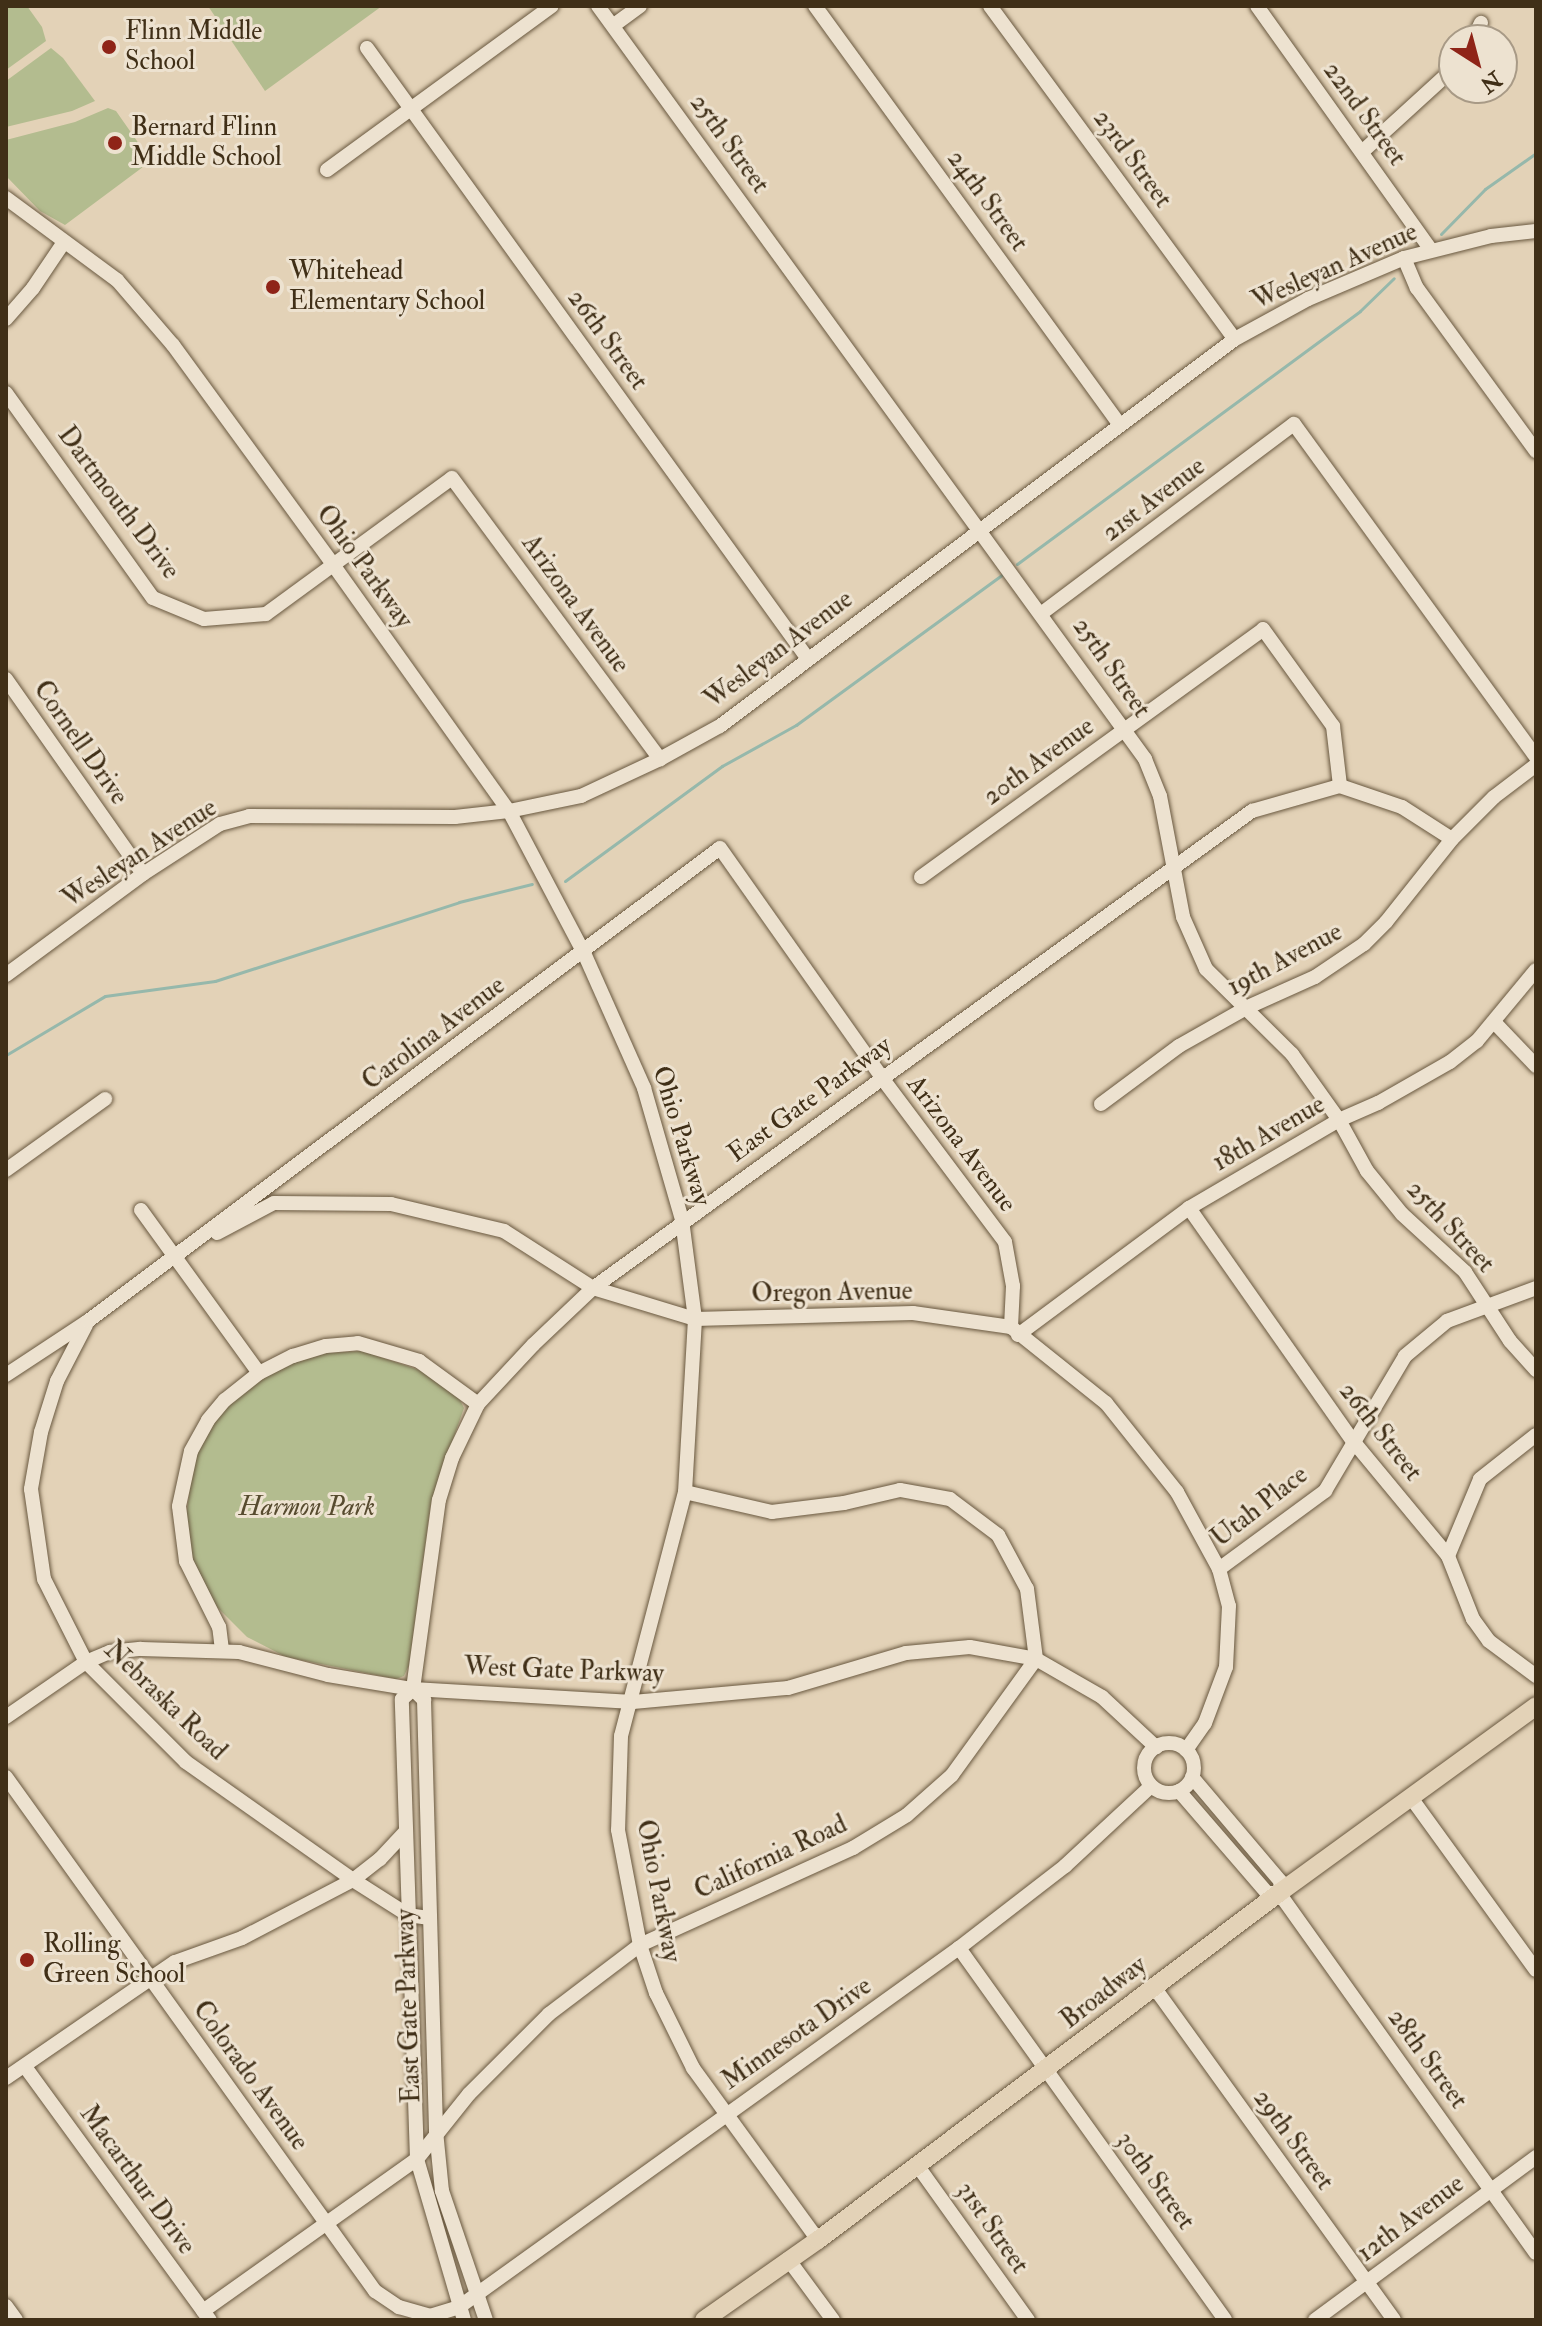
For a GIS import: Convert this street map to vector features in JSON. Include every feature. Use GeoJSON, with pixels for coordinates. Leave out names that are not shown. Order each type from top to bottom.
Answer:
{"type":"FeatureCollection","features":[{"type":"Feature","properties":{"kind":"main road","name":"Broadway"},"geometry":{"type":"LineString","coordinates":[[704,2320],[818,2240],[1279,1893],[1536,1706]]}},
{"type":"Feature","properties":{"kind":"street"},"geometry":{"type":"LineString","coordinates":[[327,170],[552,6]]}},
{"type":"Feature","properties":{"kind":"street","name":"25th Street"},"geometry":{"type":"LineString","coordinates":[[598,6],[979,531],[1042,613],[1145,759],[1160,796],[1172,868],[1193,945],[1206,969],[1248,1007],[1292,1054],[1339,1120],[1367,1171],[1393,1204],[1465,1272],[1510,1341],[1536,1370]]}},
{"type":"Feature","properties":{"kind":"street"},"geometry":{"type":"LineString","coordinates":[[614,25],[640,6]]}},
{"type":"Feature","properties":{"kind":"street","name":"24th Street"},"geometry":{"type":"LineString","coordinates":[[815,6],[1120,425]]}},
{"type":"Feature","properties":{"kind":"street","name":"23rd Street"},"geometry":{"type":"LineString","coordinates":[[990,6],[1235,339]]}},
{"type":"Feature","properties":{"kind":"street","name":"22nd Street"},"geometry":{"type":"LineString","coordinates":[[1257,6],[1431,250]]}},
{"type":"Feature","properties":{"kind":"street","name":"26th Street"},"geometry":{"type":"LineString","coordinates":[[367,48],[808,659]]}},
{"type":"Feature","properties":{"kind":"street"},"geometry":{"type":"LineString","coordinates":[[1362,152],[1438,83]]}},
{"type":"Feature","properties":{"kind":"street","name":"Ohio Parkway"},"geometry":{"type":"LineString","coordinates":[[6,198],[117,280],[173,345],[334,566],[509,811],[584,953],[644,1088],[682,1220],[695,1319],[685,1492],[633,1702],[621,1736],[618,1830],[640,1945],[656,1993],[693,2068],[818,2240]]}},
{"type":"Feature","properties":{"kind":"street","name":"Wesleyan Avenue"},"geometry":{"type":"LineString","coordinates":[[6,975],[143,874],[220,824],[249,816],[455,817],[509,811],[581,796],[660,759],[720,726],[1235,339],[1308,299],[1404,258],[1491,236],[1536,231]]}},
{"type":"Feature","properties":{"kind":"street"},"geometry":{"type":"LineString","coordinates":[[6,319],[33,288],[64,242]]}},
{"type":"Feature","properties":{"kind":"street"},"geometry":{"type":"LineString","coordinates":[[1404,258],[1417,288],[1536,451]]}},
{"type":"Feature","properties":{"kind":"street","name":"Dartmouth Drive"},"geometry":{"type":"LineString","coordinates":[[6,393],[153,598],[204,619],[266,614],[452,478]]}},
{"type":"Feature","properties":{"kind":"street","name":"21st Avenue"},"geometry":{"type":"LineString","coordinates":[[1042,613],[1294,424],[1536,757]]}},
{"type":"Feature","properties":{"kind":"street","name":"Arizona Avenue"},"geometry":{"type":"LineString","coordinates":[[452,478],[660,759]]}},
{"type":"Feature","properties":{"kind":"street","name":"20th Avenue"},"geometry":{"type":"LineString","coordinates":[[921,877],[1263,629],[1333,726],[1340,786]]}},
{"type":"Feature","properties":{"kind":"street","name":"Cornell Drive"},"geometry":{"type":"LineString","coordinates":[[6,679],[143,874]]}},
{"type":"Feature","properties":{"kind":"street","name":"19th Avenue"},"geometry":{"type":"LineString","coordinates":[[1101,1104],[1179,1046],[1248,1007],[1315,977],[1364,944],[1386,922],[1452,839],[1494,797],[1536,765]]}},
{"type":"Feature","properties":{"kind":"street"},"geometry":{"type":"LineString","coordinates":[[1340,786],[1402,807],[1452,839]]}},
{"type":"Feature","properties":{"kind":"street","name":"East Gate Parkway"},"geometry":{"type":"LineString","coordinates":[[461,2314],[417,2159],[402,1699],[413,1689],[439,1500],[452,1458],[478,1404],[533,1345],[593,1288],[682,1220],[1172,868],[1252,811],[1340,786]]}},
{"type":"Feature","properties":{"kind":"street","name":"Arizona Avenue"},"geometry":{"type":"LineString","coordinates":[[720,848],[882,1078],[1005,1242],[1013,1286],[1014,1331]]}},
{"type":"Feature","properties":{"kind":"street","name":"Carolina Avenue"},"geometry":{"type":"LineString","coordinates":[[6,1375],[88,1321],[584,953],[720,848]]}},
{"type":"Feature","properties":{"kind":"street","name":"18th Avenue"},"geometry":{"type":"LineString","coordinates":[[1014,1331],[1189,1208],[1339,1120],[1378,1103],[1450,1062],[1494,1022],[1536,970]]}},
{"type":"Feature","properties":{"kind":"street"},"geometry":{"type":"LineString","coordinates":[[1494,1022],[1536,1066]]}},
{"type":"Feature","properties":{"kind":"street"},"geometry":{"type":"LineString","coordinates":[[6,1170],[105,1099]]}},
{"type":"Feature","properties":{"kind":"street","name":"Oregon Avenue"},"geometry":{"type":"LineString","coordinates":[[175,1255],[274,1203],[391,1204],[504,1231],[593,1288],[695,1319],[913,1313],[1014,1331],[1106,1403],[1177,1492],[1219,1569],[1229,1606],[1226,1667],[1205,1723],[1186,1750]]}},
{"type":"Feature","properties":{"kind":"street","name":"26th Street"},"geometry":{"type":"LineString","coordinates":[[1189,1208],[1353,1441],[1448,1556],[1473,1619],[1489,1641],[1536,1676]]}},
{"type":"Feature","properties":{"kind":"street"},"geometry":{"type":"LineString","coordinates":[[141,1210],[259,1373]]}},
{"type":"Feature","properties":{"kind":"street","name":"Utah Place"},"geometry":{"type":"LineString","coordinates":[[1219,1569],[1325,1491],[1405,1356],[1447,1321],[1536,1288]]}},
{"type":"Feature","properties":{"kind":"street","name":"Nebraska Road"},"geometry":{"type":"LineString","coordinates":[[88,1321],[57,1381],[41,1432],[31,1489],[44,1579],[86,1662],[186,1762],[353,1880],[408,1915],[430,1918]]}},
{"type":"Feature","properties":{"kind":"street"},"geometry":{"type":"LineString","coordinates":[[222,1650],[219,1627],[186,1561],[180,1530],[180,1495],[186,1465],[208,1420],[225,1400],[259,1373],[310,1350],[358,1343],[419,1361],[478,1404]]}},
{"type":"Feature","properties":{"kind":"street"},"geometry":{"type":"LineString","coordinates":[[1448,1556],[1480,1479],[1536,1435]]}},
{"type":"Feature","properties":{"kind":"street"},"geometry":{"type":"LineString","coordinates":[[685,1492],[772,1512],[844,1503],[900,1490],[950,1499],[998,1535],[1027,1589],[1036,1659]]}},
{"type":"Feature","properties":{"kind":"street","name":"West Gate Parkway"},"geometry":{"type":"LineString","coordinates":[[6,1717],[86,1662],[110,1652],[141,1649],[222,1650],[328,1675],[413,1689],[633,1702],[788,1688],[906,1653],[970,1647],[1036,1659],[1102,1697],[1156,1747]]}},
{"type":"Feature","properties":{"kind":"street","name":"California Road"},"geometry":{"type":"LineString","coordinates":[[207,2316],[417,2159],[436,2131],[549,2014],[640,1945],[853,1848],[907,1815],[952,1775],[1036,1659]]}},
{"type":"Feature","properties":{"kind":"street","name":"East Gate Parkway"},"geometry":{"type":"LineString","coordinates":[[413,1689],[424,1700],[436,2131],[449,2218],[486,2320]]}},
{"type":"Feature","properties":{"kind":"street"},"geometry":{"type":"LineString","coordinates":[[1171,1743],[1186,1750],[1193,1763],[1192,1777],[1179,1791],[1166,1793],[1151,1786],[1144,1765],[1156,1747],[1171,1743]]}},
{"type":"Feature","properties":{"kind":"street","name":"Colorado Avenue"},"geometry":{"type":"LineString","coordinates":[[6,1777],[375,2291],[399,2307],[430,2316],[461,2314]]}},
{"type":"Feature","properties":{"kind":"street"},"geometry":{"type":"LineString","coordinates":[[1179,1791],[1267,1893],[1279,1893],[1281,1882],[1192,1777]]}},
{"type":"Feature","properties":{"kind":"street","name":"Minnesota Drive"},"geometry":{"type":"LineString","coordinates":[[461,2314],[476,2295],[959,1948],[1065,1866],[1151,1786]]}},
{"type":"Feature","properties":{"kind":"street"},"geometry":{"type":"LineString","coordinates":[[1412,1799],[1536,1970]]}},
{"type":"Feature","properties":{"kind":"street"},"geometry":{"type":"LineString","coordinates":[[6,2078],[26,2068],[175,1962],[242,1938],[353,1880],[380,1859],[404,1833]]}},
{"type":"Feature","properties":{"kind":"street","name":"28th Street"},"geometry":{"type":"LineString","coordinates":[[1279,1893],[1536,2253]]}},
{"type":"Feature","properties":{"kind":"street","name":"30th Street"},"geometry":{"type":"LineString","coordinates":[[959,1948],[1225,2320]]}},
{"type":"Feature","properties":{"kind":"street","name":"29th Street"},"geometry":{"type":"LineString","coordinates":[[1154,1987],[1394,2320]]}},
{"type":"Feature","properties":{"kind":"street","name":"Macarthur Drive"},"geometry":{"type":"LineString","coordinates":[[26,2068],[207,2316]]}},
{"type":"Feature","properties":{"kind":"street","name":"12th Avenue"},"geometry":{"type":"LineString","coordinates":[[1315,2320],[1536,2157]]}},
{"type":"Feature","properties":{"kind":"street","name":"31st Street"},"geometry":{"type":"LineString","coordinates":[[917,2165],[1028,2320]]}},
{"type":"Feature","properties":{"kind":"street"},"geometry":{"type":"LineString","coordinates":[[788,2259],[833,2320]]}},
{"type":"Feature","properties":{"kind":"street"},"geometry":{"type":"LineString","coordinates":[[6,2306],[16,2320]]}},
{"type":"Feature","properties":{"kind":"green space"},"geometry":{"type":"Polygon","coordinates":[[[6,6],[27,6],[42,27],[46,41],[6,70],[6,6]]]}},
{"type":"Feature","properties":{"kind":"green space"},"geometry":{"type":"Polygon","coordinates":[[[208,6],[382,6],[265,91],[208,6]]]}},
{"type":"Feature","properties":{"kind":"green space"},"geometry":{"type":"Polygon","coordinates":[[[51,48],[63,58],[95,101],[72,111],[6,127],[6,81],[51,48]]]}},
{"type":"Feature","properties":{"kind":"green space"},"geometry":{"type":"Polygon","coordinates":[[[108,108],[116,111],[151,161],[65,225],[40,211],[6,176],[6,140],[75,122],[108,108]]]}},
{"type":"Feature","properties":{"kind":"green space","name":"Harmon Park"},"geometry":{"type":"Polygon","coordinates":[[[362,1351],[422,1371],[459,1398],[464,1408],[431,1502],[409,1665],[404,1676],[396,1679],[286,1657],[247,1637],[216,1606],[192,1558],[186,1518],[193,1465],[199,1450],[215,1422],[237,1396],[293,1363],[328,1353],[362,1351]]]}},
{"type":"Feature","properties":{"kind":"waterway"},"geometry":{"type":"LineString","coordinates":[[1441,234],[1485,189],[1536,153]]}},
{"type":"Feature","properties":{"kind":"waterway"},"geometry":{"type":"LineString","coordinates":[[1017,564],[1360,311],[1394,278]]}},
{"type":"Feature","properties":{"kind":"waterway"},"geometry":{"type":"LineString","coordinates":[[565,881],[722,766],[796,725],[1002,575]]}},
{"type":"Feature","properties":{"kind":"waterway"},"geometry":{"type":"LineString","coordinates":[[6,1055],[105,996],[215,981],[459,902],[532,884]]}},
{"type":"Feature","properties":{"kind":"place","name":"Flinn Middle School"},"geometry":{"type":"Point","coordinates":[109,47]}},
{"type":"Feature","properties":{"kind":"place","name":"Bernard Flinn Middle School"},"geometry":{"type":"Point","coordinates":[115,143]}},
{"type":"Feature","properties":{"kind":"place","name":"Whitehead Elementary School"},"geometry":{"type":"Point","coordinates":[273,287]}},
{"type":"Feature","properties":{"kind":"place","name":"Rolling Green School"},"geometry":{"type":"Point","coordinates":[27,1960]}}]}
